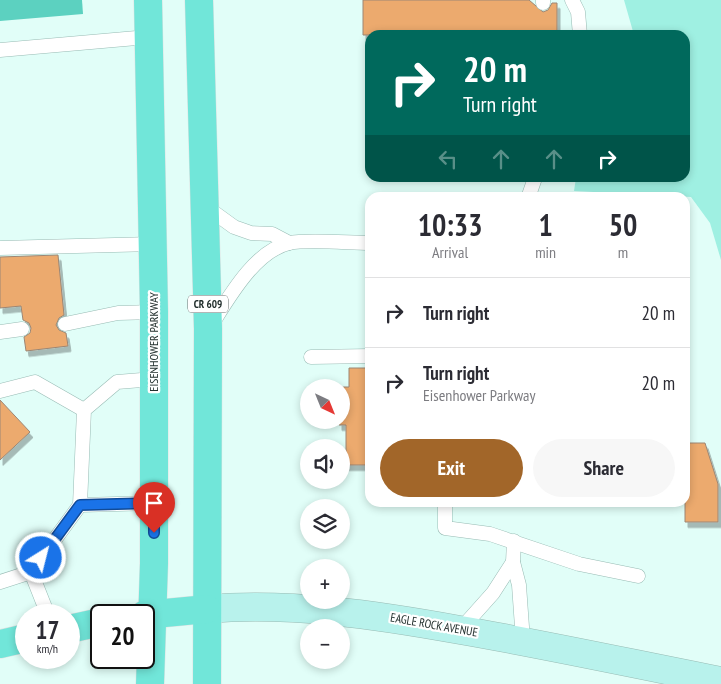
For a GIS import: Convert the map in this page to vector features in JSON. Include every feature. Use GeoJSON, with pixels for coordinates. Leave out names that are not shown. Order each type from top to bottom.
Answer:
{"type":"FeatureCollection","features":[{"type":"Feature","properties":{"kind":"main road","name":"EISENHOWER PARKWAY"},"geometry":{"type":"LineString","coordinates":[[148,0],[154,312],[154,503],[149,604]]}},
{"type":"Feature","properties":{"kind":"main road","name":"CR 609"},"geometry":{"type":"LineString","coordinates":[[199,0],[208,329],[207,684]]}},
{"type":"Feature","properties":{"kind":"main road","name":"EAGLE ROCK AVENUE"},"geometry":{"type":"LineString","coordinates":[[155,613],[244,606],[380,615],[523,641],[721,681]]}},
{"type":"Feature","properties":{"kind":"main road"},"geometry":{"type":"LineString","coordinates":[[0,644],[15,641]]}},
{"type":"Feature","properties":{"kind":"main road","name":"EISENHOWER PARKWAY"},"geometry":{"type":"LineString","coordinates":[[150,669],[150,684]]}},
{"type":"Feature","properties":{"kind":"lane"},"geometry":{"type":"LineString","coordinates":[[572,0],[578,12],[580,30]]}},
{"type":"Feature","properties":{"kind":"lane"},"geometry":{"type":"LineString","coordinates":[[0,50],[148,36]]}},
{"type":"Feature","properties":{"kind":"lane"},"geometry":{"type":"LineString","coordinates":[[205,206],[234,227],[251,232],[272,234],[289,243]]}},
{"type":"Feature","properties":{"kind":"lane"},"geometry":{"type":"LineString","coordinates":[[208,329],[247,271],[268,254],[289,243],[365,243]]}},
{"type":"Feature","properties":{"kind":"lane"},"geometry":{"type":"LineString","coordinates":[[0,248],[153,244]]}},
{"type":"Feature","properties":{"kind":"lane"},"geometry":{"type":"LineString","coordinates":[[65,324],[118,313],[154,312]]}},
{"type":"Feature","properties":{"kind":"lane"},"geometry":{"type":"LineString","coordinates":[[0,332],[22,329]]}},
{"type":"Feature","properties":{"kind":"lane"},"geometry":{"type":"LineString","coordinates":[[311,357],[365,356]]}},
{"type":"Feature","properties":{"kind":"lane"},"geometry":{"type":"LineString","coordinates":[[0,582],[31,572],[80,505],[84,410],[117,382],[154,379]]}},
{"type":"Feature","properties":{"kind":"lane"},"geometry":{"type":"LineString","coordinates":[[0,391],[34,382],[84,410]]}},
{"type":"Feature","properties":{"kind":"lane"},"geometry":{"type":"LineString","coordinates":[[80,505],[154,503]]}},
{"type":"Feature","properties":{"kind":"lane"},"geometry":{"type":"LineString","coordinates":[[445,507],[445,528],[490,534],[579,564],[638,576]]}},
{"type":"Feature","properties":{"kind":"lane"},"geometry":{"type":"LineString","coordinates":[[514,541],[514,562],[519,585],[523,641]]}},
{"type":"Feature","properties":{"kind":"lane"},"geometry":{"type":"LineString","coordinates":[[460,630],[493,593],[514,562]]}},
{"type":"Feature","properties":{"kind":"lane"},"geometry":{"type":"LineString","coordinates":[[31,572],[44,604]]}},
{"type":"Feature","properties":{"kind":"green space"},"geometry":{"type":"Polygon","coordinates":[[[0,0],[82,0],[83,14],[0,21],[0,0]]]}},
{"type":"Feature","properties":{"kind":"green space"},"geometry":{"type":"Polygon","coordinates":[[[624,0],[721,0],[721,260],[710,223],[690,197],[690,192],[574,191],[575,182],[690,182],[690,30],[633,30],[624,0]]]}},
{"type":"Feature","properties":{"kind":"building"},"geometry":{"type":"Polygon","coordinates":[[[363,0],[529,0],[543,12],[548,10],[552,3],[557,3],[557,30],[365,30],[365,35],[363,35],[363,0]]]}},
{"type":"Feature","properties":{"kind":"building"},"geometry":{"type":"Polygon","coordinates":[[[58,255],[64,315],[59,318],[56,325],[59,330],[66,333],[68,346],[26,351],[24,337],[30,333],[31,328],[29,323],[23,320],[21,306],[0,308],[0,257],[58,255]]]}},
{"type":"Feature","properties":{"kind":"building"},"geometry":{"type":"Polygon","coordinates":[[[349,368],[365,368],[365,465],[350,465],[350,439],[346,439],[346,429],[350,429],[349,368]]]}},
{"type":"Feature","properties":{"kind":"building"},"geometry":{"type":"Polygon","coordinates":[[[0,400],[30,432],[0,460],[0,400]]]}},
{"type":"Feature","properties":{"kind":"building"},"geometry":{"type":"Polygon","coordinates":[[[690,443],[705,443],[718,484],[718,522],[685,522],[685,507],[690,507],[690,443]]]}},
{"type":"Feature","properties":{"kind":"route"},"geometry":{"type":"LineString","coordinates":[[41,558],[80,505],[154,503],[154,533]]}}]}
